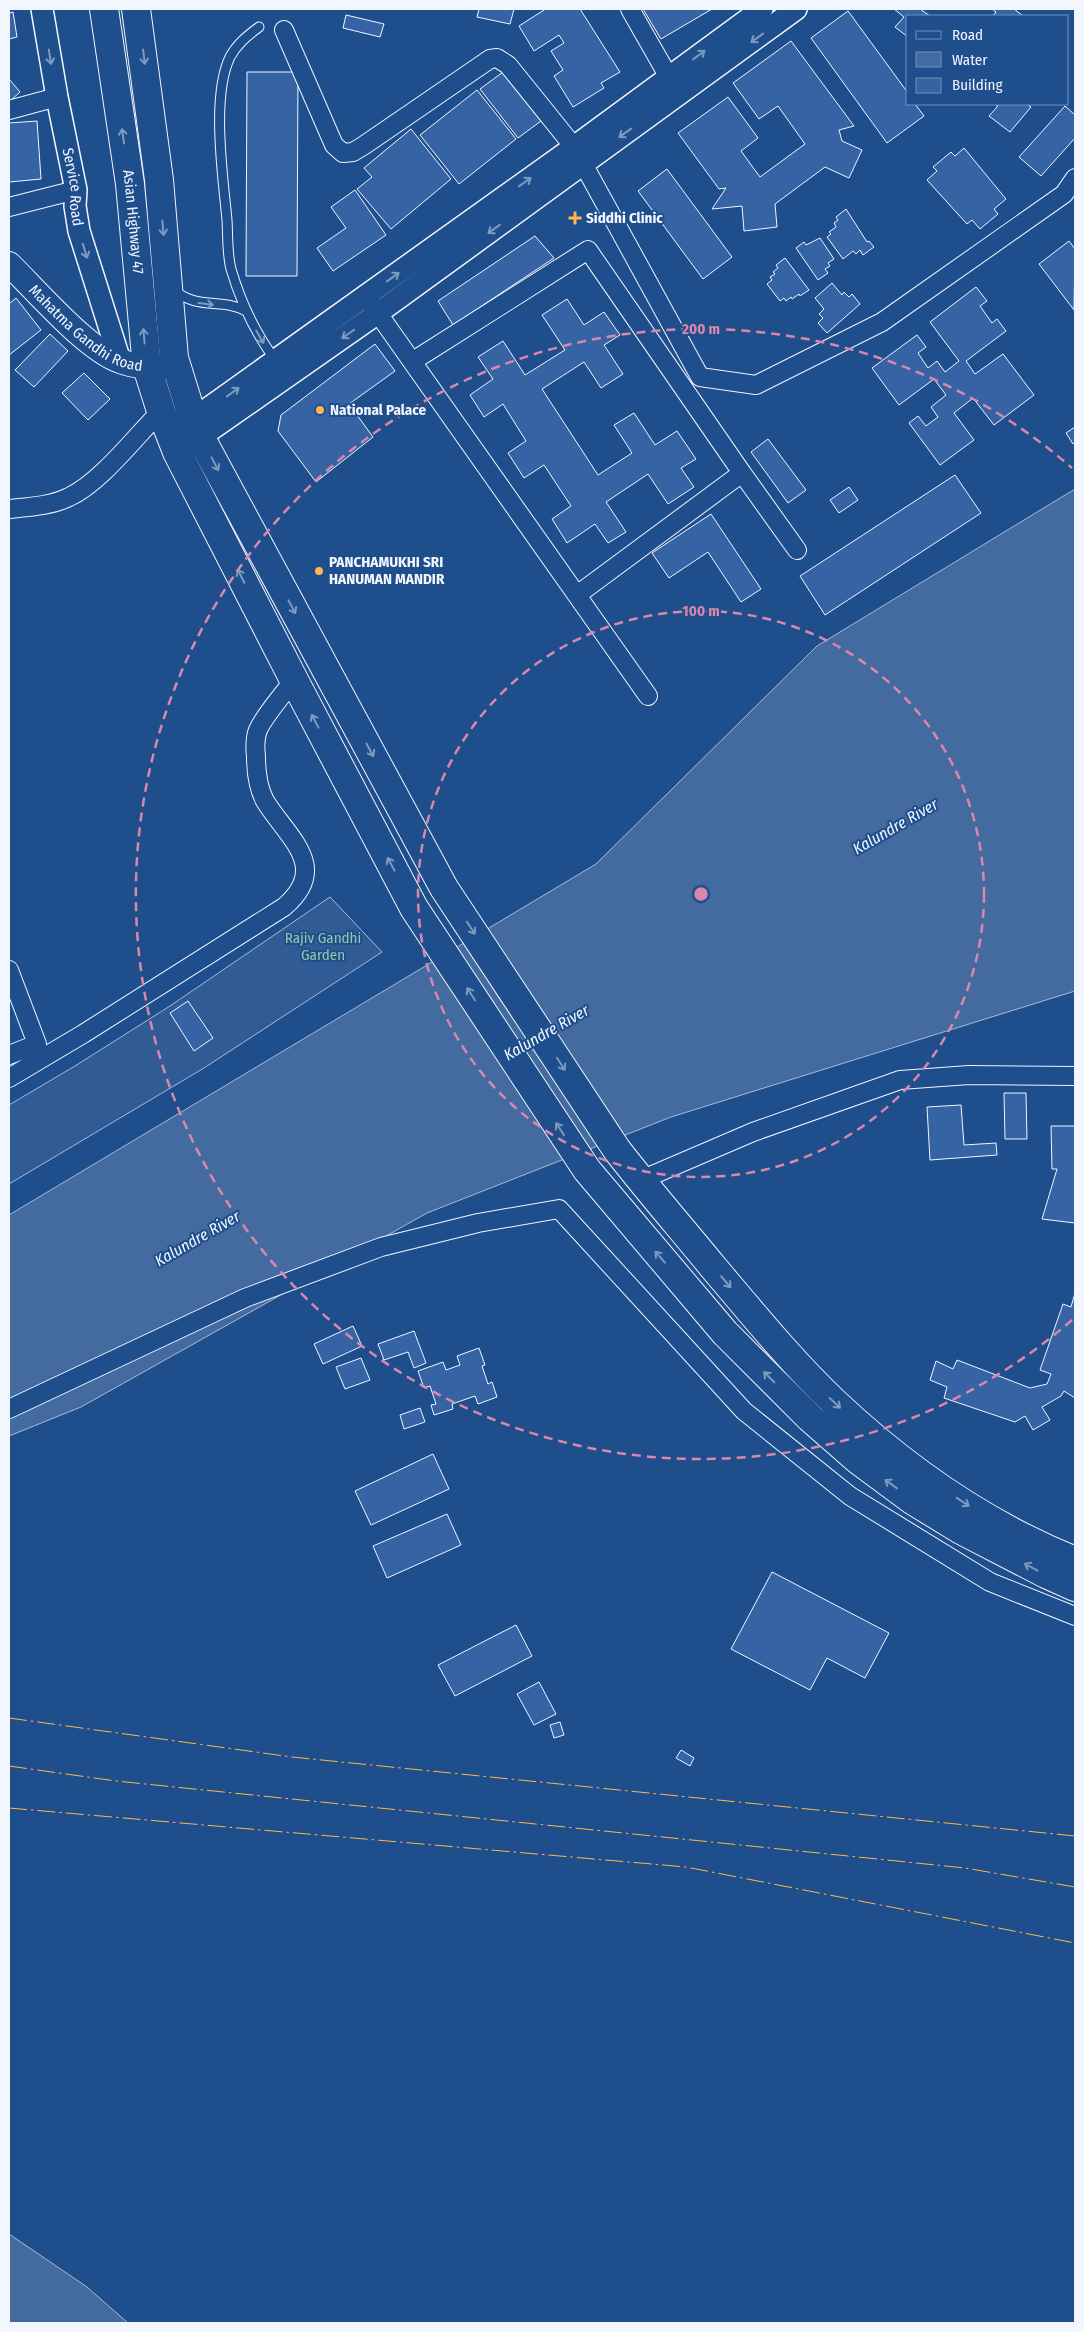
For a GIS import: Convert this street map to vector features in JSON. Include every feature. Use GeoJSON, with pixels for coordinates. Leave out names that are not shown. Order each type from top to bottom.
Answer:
{"type":"FeatureCollection","features":[{"type":"Feature","properties":{"kind":"highway","name":"Asian Highway 47"},"geometry":{"type":"LineString","coordinates":[[104,9],[130,184],[147,366],[169,432],[294,680],[414,908],[587,1170],[726,1333],[810,1418],[858,1460],[912,1500],[961,1530],[1075,1587]]}},
{"type":"Feature","properties":{"kind":"highway","name":"Asian Highway 47"},"geometry":{"type":"LineString","coordinates":[[136,9],[159,180],[174,358],[197,429],[444,888],[618,1150],[787,1354],[833,1402],[888,1450],[930,1481],[975,1510],[1049,1550],[1075,1561]]}},
{"type":"Feature","properties":{"kind":"main road","name":"Mahatma Gandhi Road"},"geometry":{"type":"LineString","coordinates":[[9,264],[93,346],[120,361],[147,366],[177,367]]}},
{"type":"Feature","properties":{"kind":"street","name":"Service Road"},"geometry":{"type":"LineString","coordinates":[[42,9],[76,190],[75,206],[79,231],[120,361]]}},
{"type":"Feature","properties":{"kind":"street"},"geometry":{"type":"LineString","coordinates":[[630,9],[674,86]]}},
{"type":"Feature","properties":{"kind":"street"},"geometry":{"type":"LineString","coordinates":[[674,86],[762,9]]}},
{"type":"Feature","properties":{"kind":"street"},"geometry":{"type":"LineString","coordinates":[[9,509],[51,503],[70,497],[169,432],[197,429],[674,86],[796,9]]}},
{"type":"Feature","properties":{"kind":"street"},"geometry":{"type":"LineString","coordinates":[[284,30],[334,145],[343,152],[353,152],[363,146],[490,59],[497,58],[508,65],[579,155],[700,377],[756,385],[882,322],[1064,194],[1075,178]]}},
{"type":"Feature","properties":{"kind":"street"},"geometry":{"type":"LineString","coordinates":[[9,110],[57,96]]}},
{"type":"Feature","properties":{"kind":"street"},"geometry":{"type":"LineString","coordinates":[[9,207],[76,190]]}},
{"type":"Feature","properties":{"kind":"street"},"geometry":{"type":"LineString","coordinates":[[413,361],[588,250],[797,550]]}},
{"type":"Feature","properties":{"kind":"street"},"geometry":{"type":"LineString","coordinates":[[372,305],[648,696]]}},
{"type":"Feature","properties":{"kind":"street"},"geometry":{"type":"LineString","coordinates":[[197,429],[276,361],[372,305]]}},
{"type":"Feature","properties":{"kind":"street"},"geometry":{"type":"LineString","coordinates":[[577,595],[742,473]]}},
{"type":"Feature","properties":{"kind":"street"},"geometry":{"type":"LineString","coordinates":[[9,1078],[276,912],[298,895],[306,868],[302,854],[264,799],[256,773],[255,750],[258,730],[294,680]]}},
{"type":"Feature","properties":{"kind":"street"},"geometry":{"type":"LineString","coordinates":[[9,970],[37,1044],[9,1055]]}},
{"type":"Feature","properties":{"kind":"street"},"geometry":{"type":"LineString","coordinates":[[641,1180],[753,1132],[900,1080],[970,1076],[1075,1076]]}},
{"type":"Feature","properties":{"kind":"street"},"geometry":{"type":"LineString","coordinates":[[9,1410],[245,1298],[381,1247],[478,1222],[559,1209],[744,1411],[850,1496],[990,1582],[1075,1616]]}},
{"type":"Feature","properties":{"kind":"lane"},"geometry":{"type":"LineString","coordinates":[[258,27],[240,42],[230,59],[222,88],[220,142],[231,268],[246,312],[260,339],[276,361]]}},
{"type":"Feature","properties":{"kind":"lane"},"geometry":{"type":"LineString","coordinates":[[168,287],[185,300],[203,304],[230,305],[246,312]]}},
{"type":"Feature","properties":{"kind":"shaded area","name":"Rajiv Gandhi Garden"},"geometry":{"type":"Polygon","coordinates":[[[330,897],[382,952],[204,1068],[9,1184],[9,1105],[170,1006],[330,897]]]}},
{"type":"Feature","properties":{"kind":"water","name":"Kalundre River"},"geometry":{"type":"Polygon","coordinates":[[[1075,489],[1075,991],[671,1117],[427,1213],[81,1407],[9,1436],[9,1215],[596,864],[817,646],[1075,489]]]}},
{"type":"Feature","properties":{"kind":"water"},"geometry":{"type":"Polygon","coordinates":[[[9,2234],[87,2287],[128,2323],[9,2323],[9,2234]]]}},
{"type":"Feature","properties":{"kind":"building"},"geometry":{"type":"Polygon","coordinates":[[[479,9],[514,9],[510,24],[477,17],[479,9]]]}},
{"type":"Feature","properties":{"kind":"building"},"geometry":{"type":"Polygon","coordinates":[[[543,9],[580,9],[620,72],[601,83],[604,88],[573,107],[554,76],[563,70],[551,51],[564,43],[559,35],[534,51],[519,26],[543,9]]]}},
{"type":"Feature","properties":{"kind":"building"},"geometry":{"type":"Polygon","coordinates":[[[643,9],[712,9],[661,39],[643,9]]]}},
{"type":"Feature","properties":{"kind":"building"},"geometry":{"type":"Polygon","coordinates":[[[894,9],[920,9],[929,15],[906,15],[906,35],[895,27],[904,17],[894,9]]]}},
{"type":"Feature","properties":{"kind":"building"},"geometry":{"type":"Polygon","coordinates":[[[992,9],[1014,9],[1022,15],[994,15],[996,12],[992,9]]]}},
{"type":"Feature","properties":{"kind":"building"},"geometry":{"type":"Polygon","coordinates":[[[848,11],[906,90],[906,105],[916,105],[924,116],[887,143],[811,38],[848,11]]]}},
{"type":"Feature","properties":{"kind":"building"},"geometry":{"type":"Polygon","coordinates":[[[13,12],[17,37],[9,39],[9,13],[13,12]]]}},
{"type":"Feature","properties":{"kind":"building"},"geometry":{"type":"Polygon","coordinates":[[[346,15],[384,24],[380,37],[343,28],[346,15]]]}},
{"type":"Feature","properties":{"kind":"building"},"geometry":{"type":"Polygon","coordinates":[[[791,41],[854,126],[839,130],[842,141],[862,150],[849,178],[825,167],[775,204],[777,227],[744,231],[742,206],[712,209],[726,188],[719,189],[678,133],[728,97],[758,138],[741,151],[760,177],[805,144],[778,106],[759,119],[733,83],[791,41]]]}},
{"type":"Feature","properties":{"kind":"building"},"geometry":{"type":"Polygon","coordinates":[[[247,72],[298,72],[297,276],[246,276],[247,72]]]}},
{"type":"Feature","properties":{"kind":"building"},"geometry":{"type":"Polygon","coordinates":[[[503,72],[541,121],[518,138],[480,89],[503,72]]]}},
{"type":"Feature","properties":{"kind":"building"},"geometry":{"type":"Polygon","coordinates":[[[9,79],[20,92],[9,102],[9,79]]]}},
{"type":"Feature","properties":{"kind":"building"},"geometry":{"type":"Polygon","coordinates":[[[477,90],[516,139],[459,184],[420,135],[477,90]]]}},
{"type":"Feature","properties":{"kind":"building"},"geometry":{"type":"Polygon","coordinates":[[[996,105],[1028,105],[1031,107],[1010,132],[989,116],[998,106],[996,105]]]}},
{"type":"Feature","properties":{"kind":"building"},"geometry":{"type":"Polygon","coordinates":[[[1065,106],[1075,115],[1075,138],[1041,176],[1019,157],[1065,106]]]}},
{"type":"Feature","properties":{"kind":"building"},"geometry":{"type":"Polygon","coordinates":[[[37,121],[41,179],[9,182],[9,123],[37,121]]]}},
{"type":"Feature","properties":{"kind":"building"},"geometry":{"type":"Polygon","coordinates":[[[411,129],[451,179],[391,229],[357,189],[372,177],[364,168],[411,129]]]}},
{"type":"Feature","properties":{"kind":"building"},"geometry":{"type":"Polygon","coordinates":[[[964,148],[1006,199],[994,209],[998,214],[980,229],[972,220],[967,224],[927,180],[937,171],[933,167],[951,152],[955,156],[964,148]]]}},
{"type":"Feature","properties":{"kind":"building"},"geometry":{"type":"Polygon","coordinates":[[[667,169],[732,257],[703,279],[638,191],[667,169]]]}},
{"type":"Feature","properties":{"kind":"building"},"geometry":{"type":"Polygon","coordinates":[[[355,190],[386,235],[333,271],[317,248],[346,228],[331,207],[355,190]]]}},
{"type":"Feature","properties":{"kind":"building"},"geometry":{"type":"Polygon","coordinates":[[[846,209],[867,242],[869,241],[874,247],[863,255],[860,250],[856,254],[853,251],[843,259],[827,237],[831,234],[829,232],[836,227],[834,223],[838,220],[836,217],[846,209]]]}},
{"type":"Feature","properties":{"kind":"building"},"geometry":{"type":"Polygon","coordinates":[[[535,236],[554,258],[453,325],[438,301],[535,236]]]}},
{"type":"Feature","properties":{"kind":"building"},"geometry":{"type":"Polygon","coordinates":[[[820,238],[834,259],[828,263],[830,266],[825,269],[828,273],[818,280],[796,248],[804,242],[806,245],[820,238]]]}},
{"type":"Feature","properties":{"kind":"building"},"geometry":{"type":"Polygon","coordinates":[[[1069,241],[1075,249],[1074,310],[1039,264],[1069,241]]]}},
{"type":"Feature","properties":{"kind":"building"},"geometry":{"type":"Polygon","coordinates":[[[785,258],[809,290],[800,296],[799,294],[792,299],[791,297],[786,301],[784,298],[780,301],[767,284],[772,280],[770,277],[775,274],[773,272],[778,268],[776,265],[785,258]]]}},
{"type":"Feature","properties":{"kind":"building"},"geometry":{"type":"Polygon","coordinates":[[[832,283],[842,295],[844,292],[849,297],[852,294],[860,304],[827,333],[818,323],[823,318],[819,314],[824,309],[815,298],[832,283]]]}},
{"type":"Feature","properties":{"kind":"building"},"geometry":{"type":"Polygon","coordinates":[[[976,287],[987,301],[980,306],[992,323],[997,319],[1006,331],[966,361],[975,374],[1003,354],[1034,395],[994,425],[973,398],[954,413],[974,440],[940,465],[909,423],[918,416],[926,426],[938,417],[931,407],[946,395],[934,379],[899,405],[872,368],[917,335],[926,347],[918,353],[928,368],[937,361],[945,372],[959,361],[930,322],[976,287]]]}},
{"type":"Feature","properties":{"kind":"building"},"geometry":{"type":"Polygon","coordinates":[[[16,298],[41,330],[9,355],[9,304],[16,298]]]}},
{"type":"Feature","properties":{"kind":"building"},"geometry":{"type":"Polygon","coordinates":[[[567,299],[584,325],[604,312],[620,335],[604,345],[623,374],[601,388],[584,362],[542,389],[598,475],[632,453],[614,425],[634,413],[655,445],[677,431],[696,459],[681,468],[694,487],[668,504],[648,474],[606,502],[626,532],[608,543],[595,524],[567,543],[552,519],[571,506],[544,465],[524,478],[508,453],[526,441],[503,404],[484,417],[470,395],[493,379],[478,357],[503,341],[525,375],[565,350],[542,315],[567,299]]]}},
{"type":"Feature","properties":{"kind":"building"},"geometry":{"type":"Polygon","coordinates":[[[50,334],[68,351],[34,387],[15,370],[50,334]]]}},
{"type":"Feature","properties":{"kind":"building","name":"National Palace"},"geometry":{"type":"Polygon","coordinates":[[[375,344],[395,371],[349,404],[373,437],[316,482],[278,431],[281,415],[375,344]]]}},
{"type":"Feature","properties":{"kind":"building"},"geometry":{"type":"Polygon","coordinates":[[[84,373],[110,399],[88,420],[62,393],[84,373]]]}},
{"type":"Feature","properties":{"kind":"building"},"geometry":{"type":"Polygon","coordinates":[[[1075,427],[1075,442],[1073,444],[1066,433],[1075,427]]]}},
{"type":"Feature","properties":{"kind":"building"},"geometry":{"type":"Polygon","coordinates":[[[768,439],[806,490],[788,503],[751,452],[768,439]]]}},
{"type":"Feature","properties":{"kind":"building"},"geometry":{"type":"Polygon","coordinates":[[[955,475],[981,513],[825,615],[800,576],[955,475]]]}},
{"type":"Feature","properties":{"kind":"building"},"geometry":{"type":"Polygon","coordinates":[[[849,487],[858,500],[839,513],[830,500],[849,487]]]}},
{"type":"Feature","properties":{"kind":"building"},"geometry":{"type":"Polygon","coordinates":[[[711,514],[761,589],[741,602],[708,552],[669,578],[652,553],[711,514]]]}},
{"type":"Feature","properties":{"kind":"building"},"geometry":{"type":"Polygon","coordinates":[[[188,1001],[213,1038],[194,1051],[170,1013],[188,1001]]]}},
{"type":"Feature","properties":{"kind":"building"},"geometry":{"type":"Polygon","coordinates":[[[1004,1093],[1026,1093],[1027,1139],[1005,1139],[1004,1093]]]}},
{"type":"Feature","properties":{"kind":"building"},"geometry":{"type":"Polygon","coordinates":[[[961,1105],[964,1145],[996,1143],[997,1155],[930,1160],[927,1107],[961,1105]]]}},
{"type":"Feature","properties":{"kind":"building"},"geometry":{"type":"Polygon","coordinates":[[[1051,1126],[1075,1126],[1075,1223],[1042,1219],[1057,1169],[1052,1169],[1051,1126]]]}},
{"type":"Feature","properties":{"kind":"building"},"geometry":{"type":"Polygon","coordinates":[[[1075,1293],[1075,1398],[1064,1391],[1061,1396],[1042,1407],[1050,1420],[1033,1430],[1025,1416],[1015,1422],[944,1398],[947,1387],[930,1380],[936,1361],[953,1369],[957,1360],[1030,1388],[1047,1384],[1051,1374],[1040,1370],[1063,1304],[1071,1307],[1075,1293]]]}},
{"type":"Feature","properties":{"kind":"building"},"geometry":{"type":"Polygon","coordinates":[[[353,1326],[362,1346],[323,1364],[314,1344],[353,1326]]]}},
{"type":"Feature","properties":{"kind":"building"},"geometry":{"type":"Polygon","coordinates":[[[414,1331],[426,1363],[414,1368],[408,1352],[384,1360],[378,1344],[414,1331]]]}},
{"type":"Feature","properties":{"kind":"building"},"geometry":{"type":"Polygon","coordinates":[[[479,1348],[485,1365],[482,1366],[488,1384],[492,1382],[497,1397],[478,1404],[475,1396],[452,1404],[453,1409],[434,1415],[431,1405],[436,1404],[430,1386],[424,1388],[418,1371],[443,1362],[446,1370],[460,1365],[457,1356],[479,1348]]]}},
{"type":"Feature","properties":{"kind":"building"},"geometry":{"type":"Polygon","coordinates":[[[361,1358],[370,1380],[345,1389],[336,1367],[361,1358]]]}},
{"type":"Feature","properties":{"kind":"building"},"geometry":{"type":"Polygon","coordinates":[[[420,1408],[425,1422],[404,1429],[400,1415],[420,1408]]]}},
{"type":"Feature","properties":{"kind":"building"},"geometry":{"type":"Polygon","coordinates":[[[433,1454],[449,1489],[371,1525],[355,1491],[433,1454]]]}},
{"type":"Feature","properties":{"kind":"building"},"geometry":{"type":"Polygon","coordinates":[[[447,1514],[461,1545],[387,1578],[373,1546],[447,1514]]]}},
{"type":"Feature","properties":{"kind":"building"},"geometry":{"type":"Polygon","coordinates":[[[772,1572],[889,1633],[865,1678],[827,1658],[810,1690],[731,1649],[772,1572]]]}},
{"type":"Feature","properties":{"kind":"building"},"geometry":{"type":"Polygon","coordinates":[[[516,1625],[532,1656],[455,1696],[438,1665],[516,1625]]]}},
{"type":"Feature","properties":{"kind":"building"},"geometry":{"type":"Polygon","coordinates":[[[539,1682],[556,1714],[534,1725],[517,1694],[539,1682]]]}},
{"type":"Feature","properties":{"kind":"building"},"geometry":{"type":"Polygon","coordinates":[[[560,1722],[564,1735],[554,1738],[550,1725],[560,1722]]]}},
{"type":"Feature","properties":{"kind":"building"},"geometry":{"type":"Polygon","coordinates":[[[681,1750],[694,1758],[690,1766],[676,1758],[681,1750]]]}},
{"type":"Feature","properties":{"kind":"power"},"geometry":{"type":"LineString","coordinates":[[9,1718],[292,1757],[1075,1836]]}},
{"type":"Feature","properties":{"kind":"power"},"geometry":{"type":"LineString","coordinates":[[9,1766],[116,1781],[965,1868],[1075,1887]]}},
{"type":"Feature","properties":{"kind":"power"},"geometry":{"type":"LineString","coordinates":[[9,1808],[686,1867],[1075,1943]]}},
{"type":"Feature","properties":{"kind":"place","name":"Siddhi Clinic"},"geometry":{"type":"Point","coordinates":[575,218]}},
{"type":"Feature","properties":{"kind":"place","name":"National Palace"},"geometry":{"type":"Point","coordinates":[320,410]}},
{"type":"Feature","properties":{"kind":"place","name":"PANCHAMUKHI SRI HANUMAN MANDIR"},"geometry":{"type":"Point","coordinates":[319,571]}}]}
